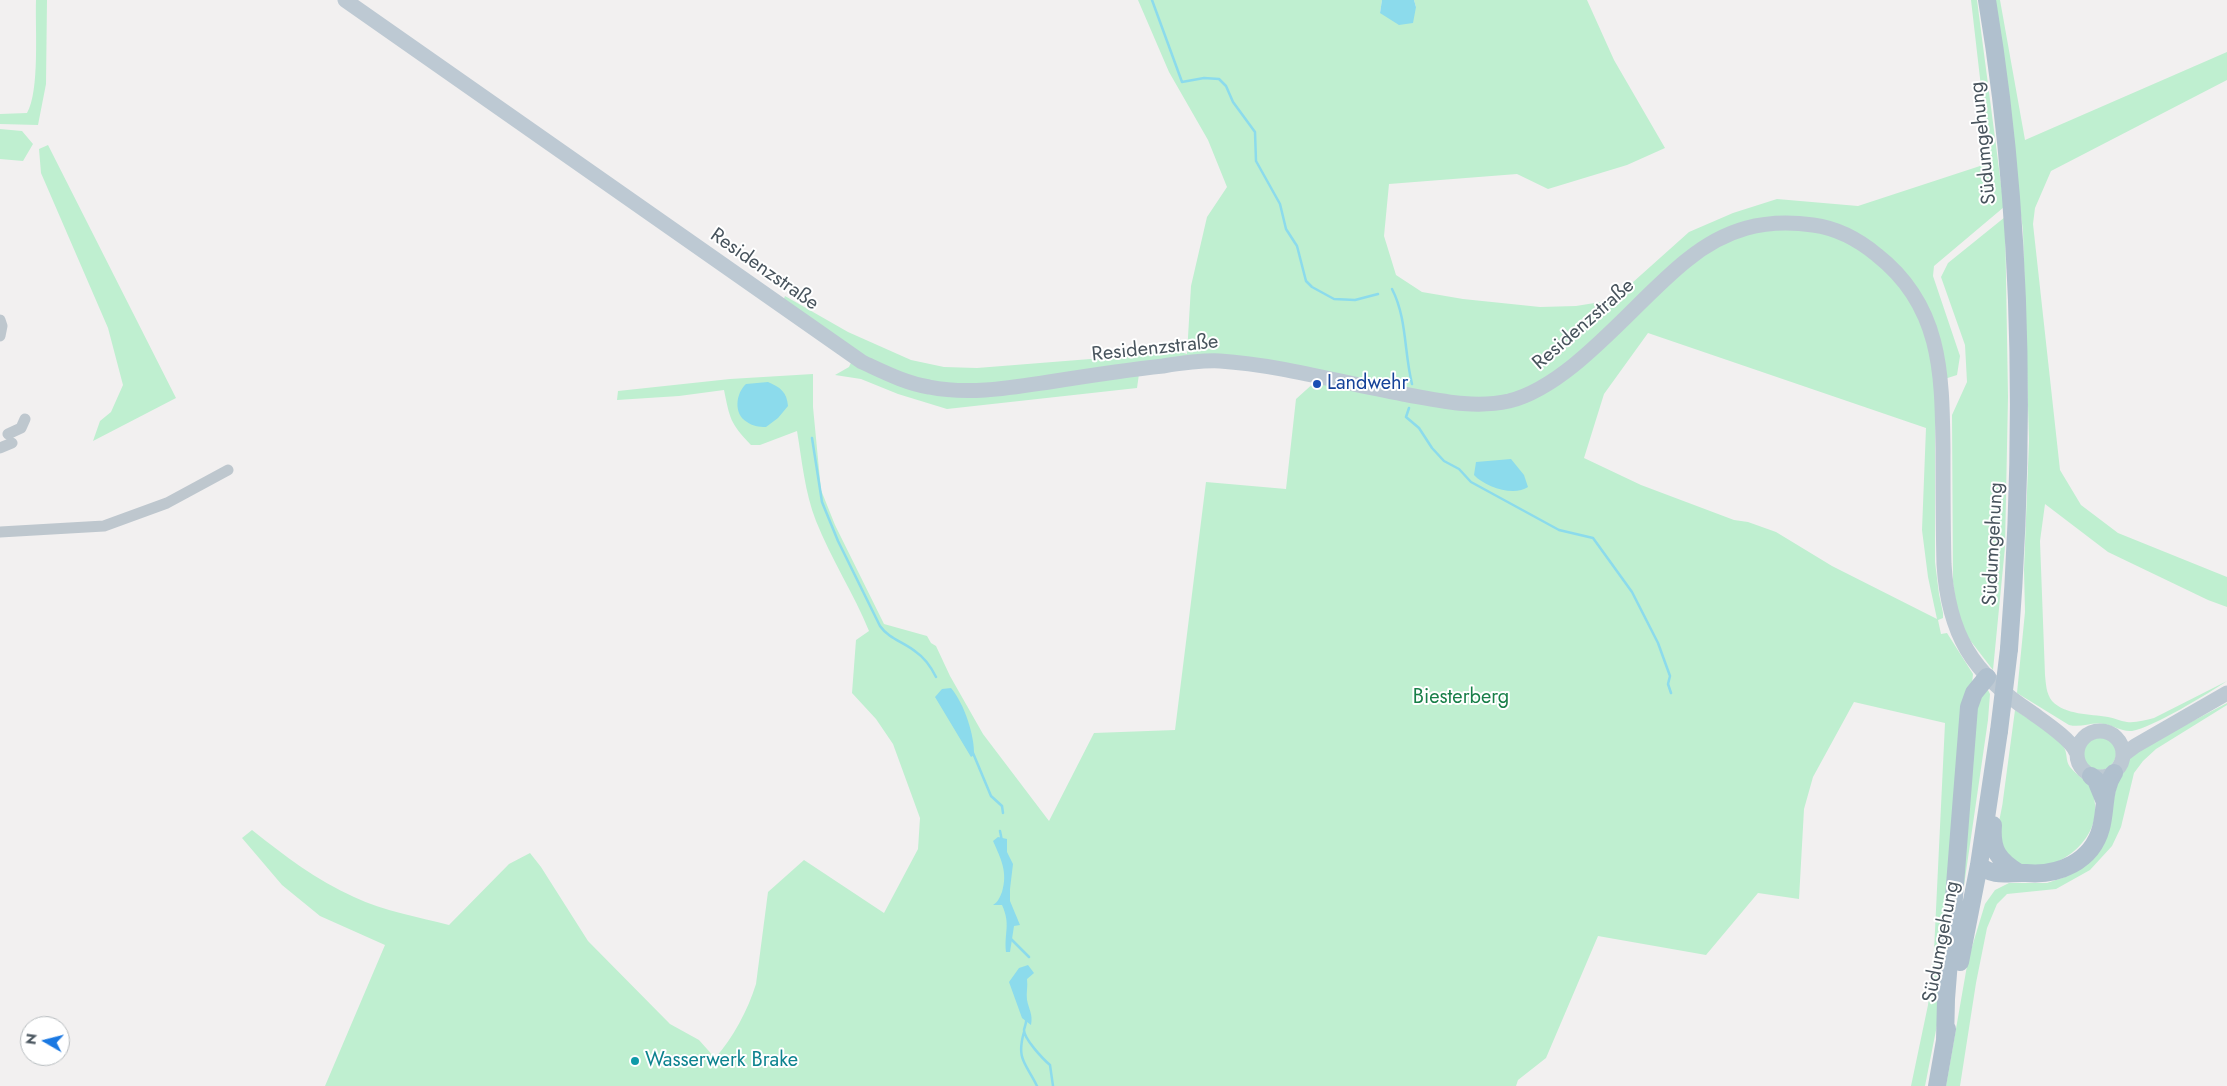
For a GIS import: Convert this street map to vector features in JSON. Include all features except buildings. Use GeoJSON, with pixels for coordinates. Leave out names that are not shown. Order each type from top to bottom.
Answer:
{"type":"FeatureCollection","features":[{"type":"Feature","properties":{"kind":"main road","name":"Residenzstraße"},"geometry":{"type":"LineString","coordinates":[[345,0],[862,362],[903,380],[926,387],[950,390],[999,389],[1145,368],[1217,361],[1262,366],[1448,403],[1486,404],[1511,400],[1548,384],[1572,366],[1687,260],[1713,242],[1760,224],[1787,221],[1829,227],[1868,247],[1891,266],[1908,287],[1922,310],[1933,335],[1941,368],[1943,402],[1945,590],[1948,607],[1966,651],[1987,677],[2021,706],[2048,724],[2074,746],[2076,752]]}},
{"type":"Feature","properties":{"kind":"main road","name":"Südumgehung"},"geometry":{"type":"LineString","coordinates":[[1937,1086],[1979,865],[1992,779],[2009,650],[2016,546],[2020,429],[2014,232],[2008,161],[1987,0]]}},
{"type":"Feature","properties":{"kind":"main road"},"geometry":{"type":"LineString","coordinates":[[1945,1041],[1946,999],[1969,707],[1974,693],[1987,677]]}},
{"type":"Feature","properties":{"kind":"main road"},"geometry":{"type":"LineString","coordinates":[[2123,756],[2135,746],[2227,693]]}},
{"type":"Feature","properties":{"kind":"main road","name":"Residenzstraße"},"geometry":{"type":"LineString","coordinates":[[2048,724],[2060,726],[2080,734],[2088,734]]}},
{"type":"Feature","properties":{"kind":"main road"},"geometry":{"type":"LineString","coordinates":[[2105,803],[2096,780],[2080,768],[2076,752],[2080,742],[2088,734],[2099,730],[2124,738],[2164,729]]}},
{"type":"Feature","properties":{"kind":"main road"},"geometry":{"type":"LineString","coordinates":[[1979,865],[1989,872],[2051,874],[2075,863],[2088,853],[2101,828],[2110,779],[2121,763],[2123,756],[2119,741],[2114,735]]}},
{"type":"Feature","properties":{"kind":"main road"},"geometry":{"type":"LineString","coordinates":[[2091,776],[2104,777],[2114,773]]}},
{"type":"Feature","properties":{"kind":"main road"},"geometry":{"type":"LineString","coordinates":[[1992,779],[1995,803],[1992,838],[1994,849],[2014,874]]}},
{"type":"Feature","properties":{"kind":"main road"},"geometry":{"type":"LineString","coordinates":[[1967,924],[1977,900],[1987,889],[2014,874]]}},
{"type":"Feature","properties":{"kind":"street"},"geometry":{"type":"LineString","coordinates":[[0,320],[2,326],[0,336]]}},
{"type":"Feature","properties":{"kind":"street"},"geometry":{"type":"LineString","coordinates":[[0,448],[21,428],[25,419]]}},
{"type":"Feature","properties":{"kind":"street"},"geometry":{"type":"LineString","coordinates":[[0,532],[104,526],[167,503],[228,470]]}},
{"type":"Feature","properties":{"kind":"green space"},"geometry":{"type":"Polygon","coordinates":[[[36,0],[47,0],[46,84],[38,125],[0,124],[0,114],[27,113],[31,103],[34,90],[36,58],[36,0]]]}},
{"type":"Feature","properties":{"kind":"green space","name":"Biesterberg"},"geometry":{"type":"Polygon","coordinates":[[[1138,0],[1382,0],[1380,13],[1416,7],[1414,0],[1587,0],[1614,60],[1665,148],[1627,165],[1548,189],[1517,174],[1389,184],[1384,236],[1396,275],[1422,292],[1463,299],[1540,307],[1576,306],[1613,300],[1689,232],[1733,213],[1777,199],[1858,206],[1980,166],[1987,139],[1971,0],[1977,0],[2004,207],[1934,266],[1933,276],[1960,356],[1957,375],[1935,382],[1935,562],[1943,613],[1943,618],[1938,620],[1941,634],[1947,633],[1973,674],[1939,1015],[1925,1086],[1911,1086],[1928,1005],[1934,951],[1945,723],[1854,702],[1813,777],[1804,809],[1799,899],[1758,893],[1706,955],[1598,936],[1546,1058],[1518,1080],[1516,1086],[325,1086],[385,945],[320,916],[282,885],[242,838],[252,830],[301,867],[340,890],[377,906],[449,925],[509,864],[530,853],[588,941],[670,1024],[699,1040],[715,1058],[728,1042],[739,1023],[749,1004],[756,984],[768,892],[804,860],[884,913],[918,849],[920,818],[893,744],[876,719],[852,693],[856,640],[869,631],[828,549],[812,510],[806,488],[797,431],[760,445],[751,445],[732,420],[724,390],[679,396],[617,400],[618,391],[730,379],[813,374],[813,407],[821,490],[835,525],[884,624],[927,636],[931,643],[936,646],[950,676],[983,734],[1049,821],[1094,733],[1175,730],[1206,482],[1286,489],[1296,399],[1316,381],[1251,358],[1187,355],[1139,374],[1137,388],[947,409],[898,394],[861,379],[835,375],[849,367],[856,352],[783,301],[785,296],[848,332],[911,360],[944,367],[977,368],[1103,358],[1171,349],[1187,354],[1191,286],[1207,217],[1227,187],[1208,140],[1169,72],[1138,0]],[[1648,333],[1604,394],[1584,458],[1641,485],[1734,520],[1748,522],[1776,532],[1832,566],[1937,619],[1928,577],[1922,530],[1926,428],[1648,333]]]}},
{"type":"Feature","properties":{"kind":"green space"},"geometry":{"type":"Polygon","coordinates":[[[1994,0],[2000,0],[2025,140],[2227,52],[2227,80],[2051,171],[2035,208],[2033,224],[2060,470],[2081,505],[2118,533],[2227,577],[2227,607],[2208,600],[2108,552],[2045,504],[2040,541],[2045,675],[2047,692],[2057,706],[2086,714],[2127,722],[2137,722],[2154,718],[2227,681],[2153,724],[2132,731],[2103,724],[2069,725],[2017,693],[2025,612],[2024,570],[2029,441],[2023,231],[1994,0]]]}},
{"type":"Feature","properties":{"kind":"green space"},"geometry":{"type":"Polygon","coordinates":[[[0,129],[22,131],[33,144],[23,161],[0,159],[0,129]]]}},
{"type":"Feature","properties":{"kind":"green space"},"geometry":{"type":"Polygon","coordinates":[[[48,145],[176,398],[93,441],[100,421],[111,412],[123,385],[108,328],[41,173],[39,149],[48,145]]]}},
{"type":"Feature","properties":{"kind":"green space"},"geometry":{"type":"Polygon","coordinates":[[[2005,217],[2008,397],[2005,547],[1993,670],[1966,635],[1957,611],[1953,582],[1952,415],[1967,382],[1965,345],[1941,277],[1948,263],[2005,217]]]}},
{"type":"Feature","properties":{"kind":"green space"},"geometry":{"type":"Polygon","coordinates":[[[1988,690],[1990,694],[1988,720],[1957,934],[1976,706],[1984,691],[1988,690]]]}},
{"type":"Feature","properties":{"kind":"green space"},"geometry":{"type":"Polygon","coordinates":[[[2227,703],[2227,705],[2156,749],[2143,761],[2134,773],[2121,827],[2112,846],[2090,870],[2056,889],[2007,894],[1997,904],[1987,928],[1976,983],[1960,1086],[1946,1086],[1968,960],[1985,904],[1995,890],[2009,883],[2047,883],[2068,876],[2088,862],[2113,803],[2119,775],[2126,768],[2132,753],[2227,703]]]}},
{"type":"Feature","properties":{"kind":"green space"},"geometry":{"type":"Polygon","coordinates":[[[2015,710],[2048,731],[2065,748],[2070,767],[2091,789],[2095,812],[2089,832],[2076,849],[2059,861],[2040,867],[2021,865],[2007,854],[1999,834],[1999,822],[2015,710]]]}},
{"type":"Feature","properties":{"kind":"green space"},"geometry":{"type":"Polygon","coordinates":[[[2099,736],[2106,737],[2111,741],[2115,746],[2115,760],[2111,765],[2106,769],[2099,770],[2092,769],[2087,765],[2083,760],[2082,753],[2083,746],[2087,741],[2092,737],[2099,736]]]}},
{"type":"Feature","properties":{"kind":"water"},"geometry":{"type":"Polygon","coordinates":[[[1382,0],[1414,0],[1416,7],[1413,23],[1399,25],[1380,13],[1382,0]]]}},
{"type":"Feature","properties":{"kind":"water"},"geometry":{"type":"Polygon","coordinates":[[[768,382],[782,391],[788,406],[778,418],[766,427],[753,425],[740,414],[738,398],[746,384],[768,382]]]}},
{"type":"Feature","properties":{"kind":"water"},"geometry":{"type":"Polygon","coordinates":[[[1511,459],[1524,475],[1528,487],[1522,490],[1508,491],[1492,487],[1474,475],[1476,462],[1511,459]]]}},
{"type":"Feature","properties":{"kind":"water"},"geometry":{"type":"Polygon","coordinates":[[[951,688],[960,702],[971,729],[974,755],[971,757],[935,697],[942,689],[951,688]]]}},
{"type":"Feature","properties":{"kind":"water"},"geometry":{"type":"Polygon","coordinates":[[[998,837],[1007,839],[1007,852],[1013,864],[1010,901],[1020,925],[1014,926],[1010,952],[1006,952],[1007,923],[1005,912],[1002,905],[993,905],[998,901],[1004,885],[1004,872],[1001,860],[993,841],[998,837]]]}},
{"type":"Feature","properties":{"kind":"water"},"geometry":{"type":"Polygon","coordinates":[[[1028,965],[1034,973],[1027,979],[1027,997],[1031,1025],[1022,1018],[1009,982],[1019,968],[1028,965]]]}},
{"type":"Feature","properties":{"kind":"waterway"},"geometry":{"type":"LineString","coordinates":[[1152,0],[1182,82],[1204,78],[1219,79],[1226,86],[1233,102],[1255,132],[1256,161],[1280,204],[1286,229],[1297,246],[1306,281],[1312,287],[1334,299],[1355,300],[1378,294]]}},
{"type":"Feature","properties":{"kind":"waterway"},"geometry":{"type":"LineString","coordinates":[[1392,289],[1403,323],[1412,384]]}},
{"type":"Feature","properties":{"kind":"waterway"},"geometry":{"type":"LineString","coordinates":[[1409,408],[1406,417],[1419,428],[1432,448],[1444,461],[1459,469],[1471,482],[1559,530],[1593,538],[1632,592],[1658,643],[1670,676],[1668,684],[1671,693]]}},
{"type":"Feature","properties":{"kind":"waterway"},"geometry":{"type":"LineString","coordinates":[[812,438],[822,502],[838,541],[880,626],[892,637],[922,657],[936,677]]}},
{"type":"Feature","properties":{"kind":"waterway"},"geometry":{"type":"LineString","coordinates":[[973,753],[991,796],[1002,806],[1003,813]]}},
{"type":"Feature","properties":{"kind":"waterway"},"geometry":{"type":"LineString","coordinates":[[1000,831],[1002,841]]}},
{"type":"Feature","properties":{"kind":"waterway"},"geometry":{"type":"LineString","coordinates":[[1009,937],[1029,957]]}},
{"type":"Feature","properties":{"kind":"waterway"},"geometry":{"type":"LineString","coordinates":[[1026,1018],[1025,1034],[1034,1049],[1050,1065],[1053,1086]]}},
{"type":"Feature","properties":{"kind":"waterway"},"geometry":{"type":"LineString","coordinates":[[1024,1032],[1021,1049],[1023,1061],[1037,1086]]}},
{"type":"Feature","properties":{"kind":"place","name":"Landwehr"},"geometry":{"type":"Point","coordinates":[1317,384]}},
{"type":"Feature","properties":{"kind":"place","name":"Wasserwerk Brake"},"geometry":{"type":"Point","coordinates":[635,1061]}}]}
